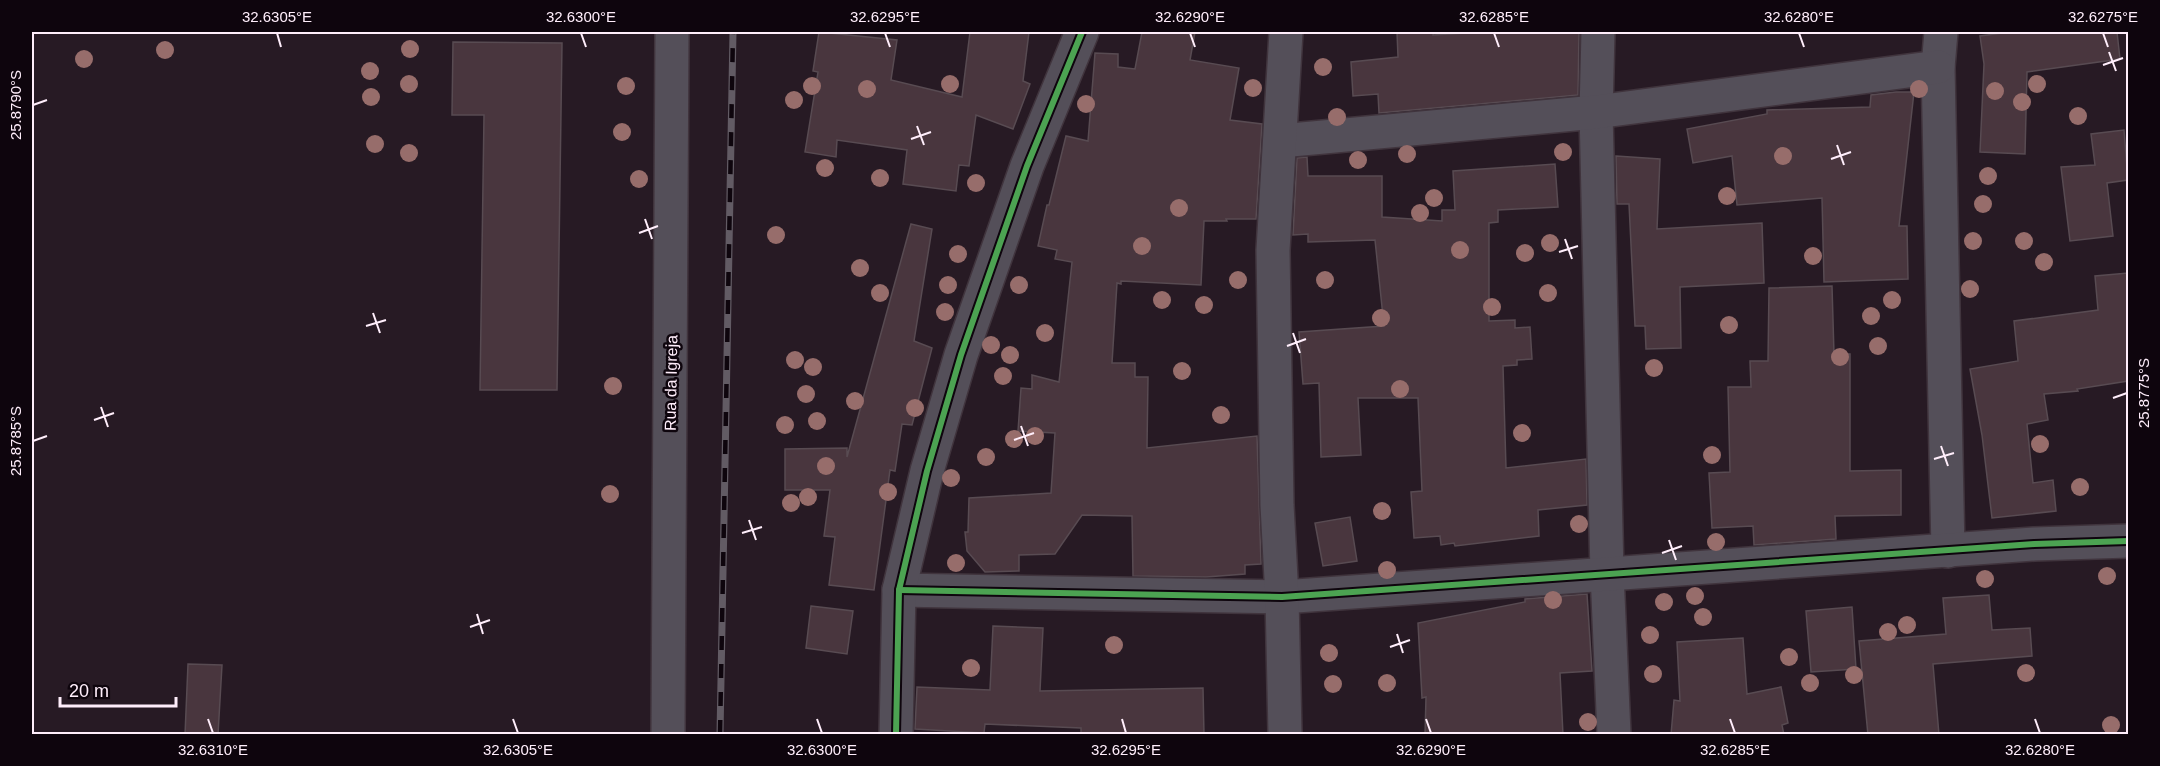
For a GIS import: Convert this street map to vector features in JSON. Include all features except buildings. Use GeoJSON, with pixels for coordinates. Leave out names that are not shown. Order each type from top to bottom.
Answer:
{"type":"FeatureCollection","features":[{"type":"Feature","properties":{"kind":"street","name":"Rua da Igreja"},"geometry":{"type":"LineString","coordinates":[[668,735],[672,32]]}},
{"type":"Feature","properties":{"kind":"street"},"geometry":{"type":"LineString","coordinates":[[896,735],[899,590],[927,471],[961,355],[1027,166],[1082,32]]}},
{"type":"Feature","properties":{"kind":"street"},"geometry":{"type":"LineString","coordinates":[[1286,735],[1277,505],[1273,250],[1287,32]]}},
{"type":"Feature","properties":{"kind":"street"},"geometry":{"type":"LineString","coordinates":[[1598,32],[1596,112],[1607,573],[1614,735]]}},
{"type":"Feature","properties":{"kind":"street"},"geometry":{"type":"LineString","coordinates":[[1941,32],[1938,67],[1948,551]]}},
{"type":"Feature","properties":{"kind":"street"},"geometry":{"type":"LineString","coordinates":[[1280,141],[1596,112],[1938,67]]}},
{"type":"Feature","properties":{"kind":"street"},"geometry":{"type":"LineString","coordinates":[[899,590],[1282,597],[2034,544],[2128,541]]}},
{"type":"Feature","properties":{"kind":"railway"},"geometry":{"type":"LineString","coordinates":[[720,734],[733,32]]}},
{"type":"Feature","properties":{"kind":"cycle path"},"geometry":{"type":"LineString","coordinates":[[896,734],[899,590],[927,471],[961,355],[1027,166],[1082,32]]}},
{"type":"Feature","properties":{"kind":"cycle path"},"geometry":{"type":"LineString","coordinates":[[899,590],[1282,597],[2034,544],[2128,541]]}}]}
